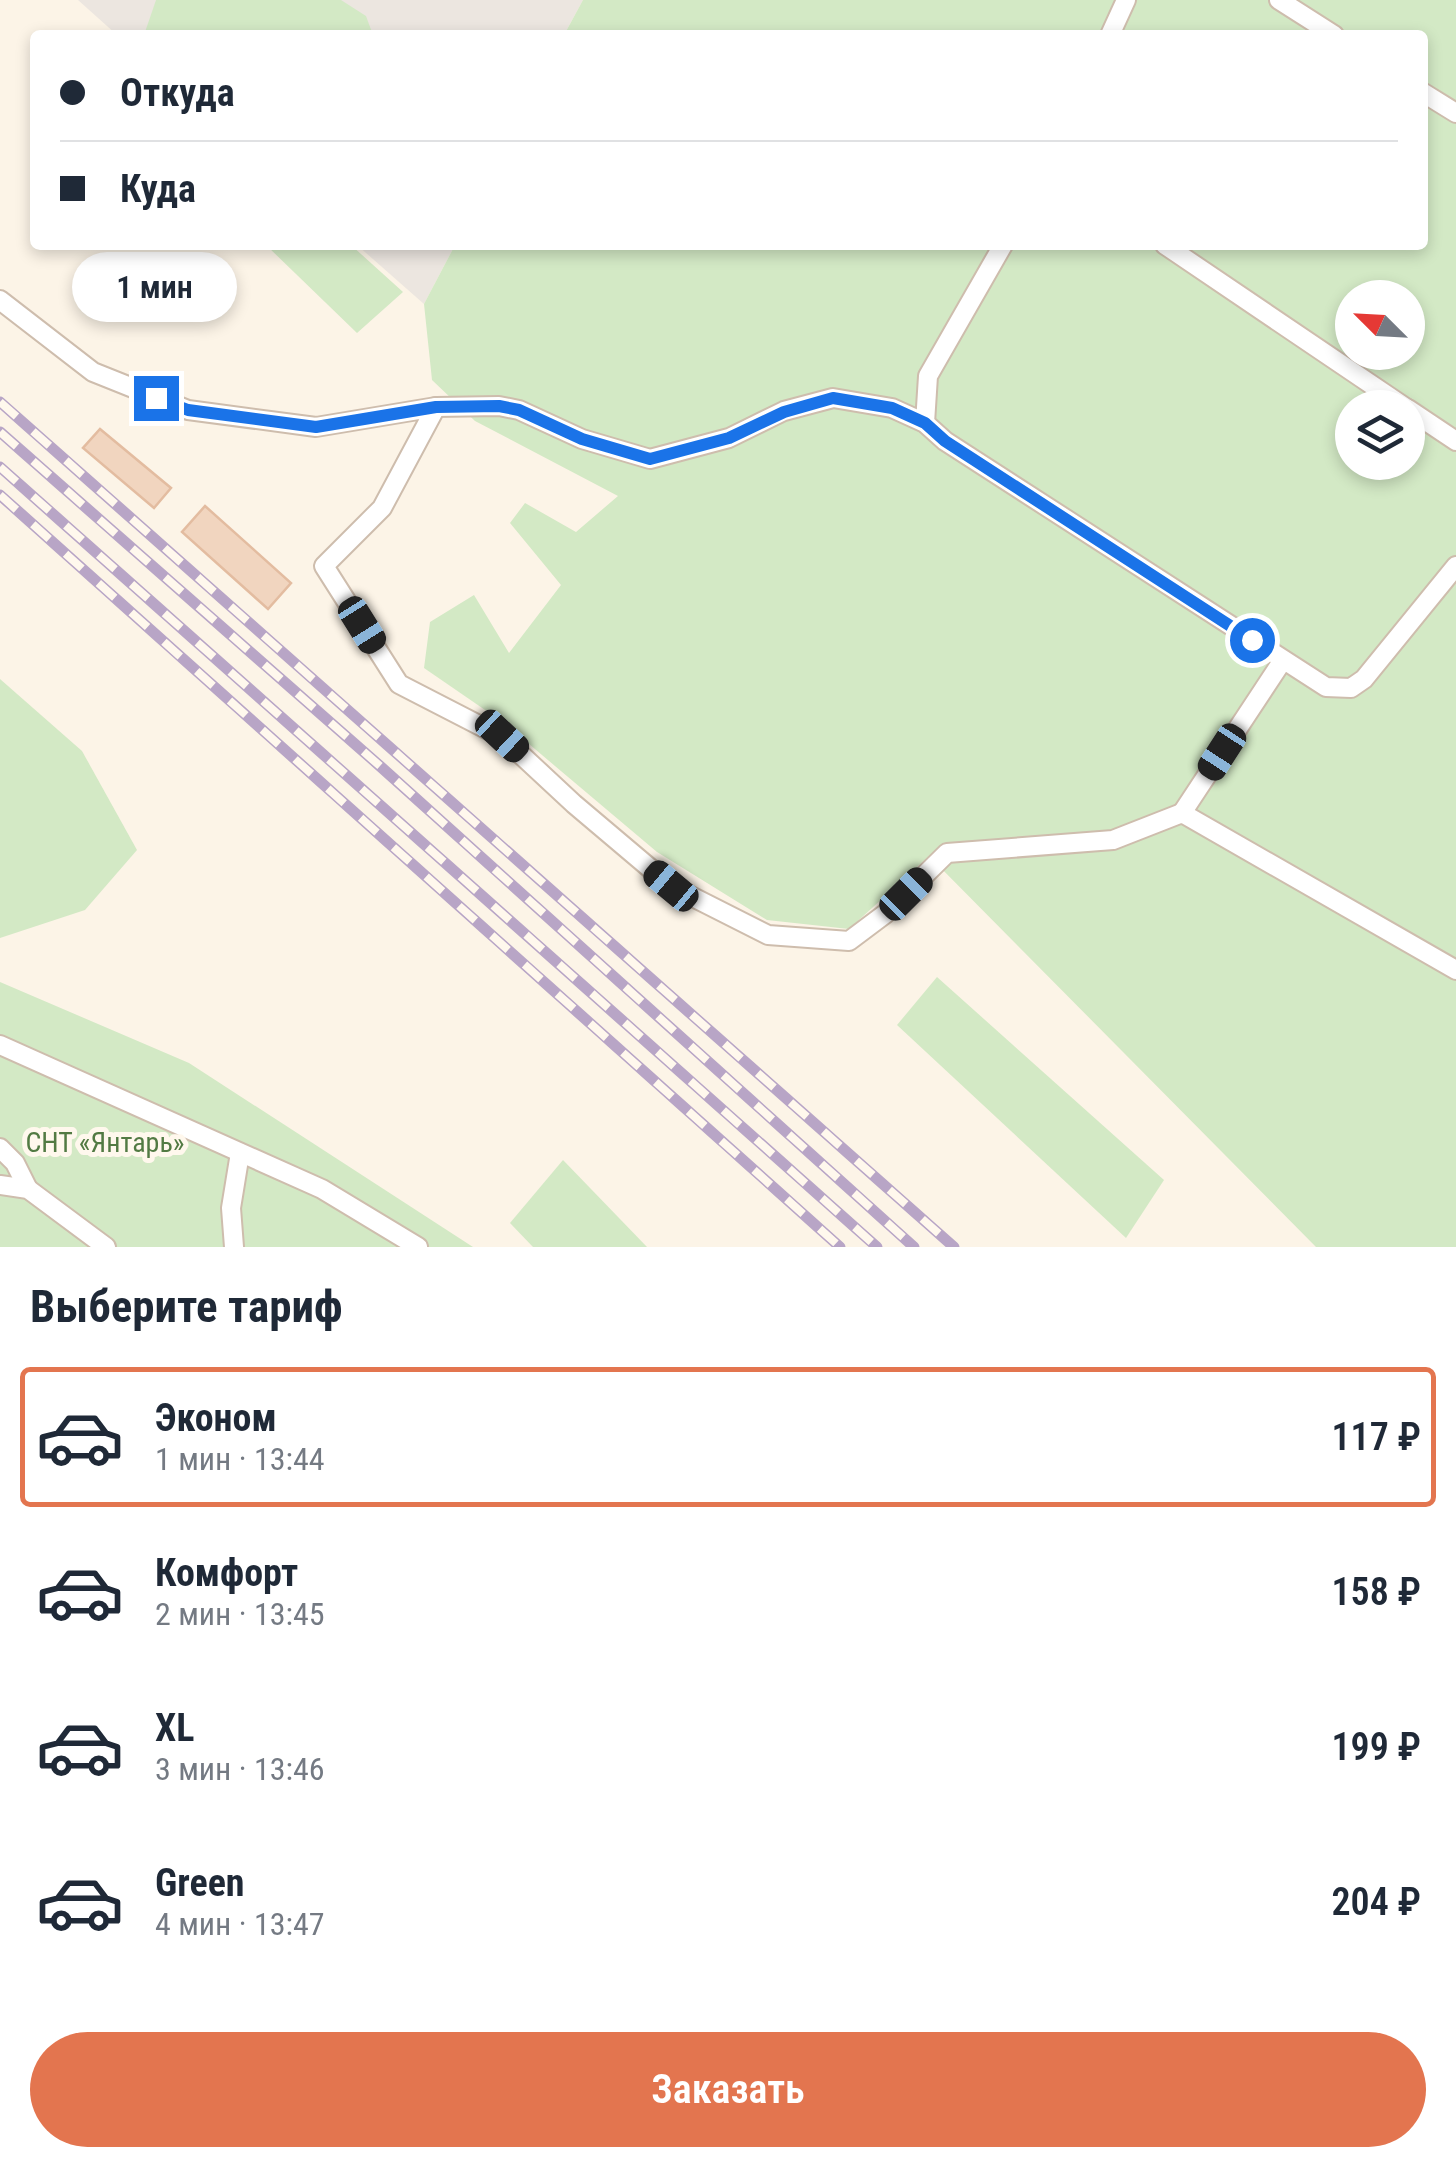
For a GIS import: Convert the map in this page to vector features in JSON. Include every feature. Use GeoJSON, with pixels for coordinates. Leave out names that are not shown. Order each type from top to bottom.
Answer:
{"type":"FeatureCollection","features":[{"type":"Feature","properties":{"kind":"lane"},"geometry":{"type":"LineString","coordinates":[[1112,30],[1126,0]]}},
{"type":"Feature","properties":{"kind":"lane"},"geometry":{"type":"LineString","coordinates":[[1279,0],[1326,30]]}},
{"type":"Feature","properties":{"kind":"lane"},"geometry":{"type":"LineString","coordinates":[[1428,96],[1456,113]]}},
{"type":"Feature","properties":{"kind":"lane"},"geometry":{"type":"LineString","coordinates":[[925,423],[928,376],[1001,250]]}},
{"type":"Feature","properties":{"kind":"lane"},"geometry":{"type":"LineString","coordinates":[[1171,250],[1380,390]]}},
{"type":"Feature","properties":{"kind":"lane"},"geometry":{"type":"LineString","coordinates":[[0,300],[93,372],[188,410],[316,427],[436,407],[499,406],[519,410],[582,439],[650,459],[729,438],[784,412],[833,398],[892,408],[925,423],[945,441],[1326,687],[1351,688],[1364,679],[1456,566]]}},
{"type":"Feature","properties":{"kind":"lane"},"geometry":{"type":"LineString","coordinates":[[436,407],[382,508],[324,566],[399,684],[502,736],[574,804],[671,886],[768,935],[849,941],[885,914],[947,852],[1113,840],[1182,813],[1283,660]]}},
{"type":"Feature","properties":{"kind":"lane"},"geometry":{"type":"LineString","coordinates":[[1425,420],[1456,441]]}},
{"type":"Feature","properties":{"kind":"lane"},"geometry":{"type":"LineString","coordinates":[[1182,813],[1456,970]]}},
{"type":"Feature","properties":{"kind":"lane"},"geometry":{"type":"LineString","coordinates":[[0,1045],[322,1189],[418,1247]]}},
{"type":"Feature","properties":{"kind":"lane"},"geometry":{"type":"LineString","coordinates":[[0,1148],[15,1162],[28,1189],[106,1247]]}},
{"type":"Feature","properties":{"kind":"lane"},"geometry":{"type":"LineString","coordinates":[[234,1247],[231,1208],[240,1152]]}},
{"type":"Feature","properties":{"kind":"lane"},"geometry":{"type":"LineString","coordinates":[[0,1186],[28,1189]]}},
{"type":"Feature","properties":{"kind":"shaded area"},"geometry":{"type":"Polygon","coordinates":[[[78,0],[583,0],[567,30],[111,30],[78,0]]]}},
{"type":"Feature","properties":{"kind":"shaded area"},"geometry":{"type":"Polygon","coordinates":[[[363,250],[452,250],[424,304],[363,250]]]}},
{"type":"Feature","properties":{"kind":"green space"},"geometry":{"type":"Polygon","coordinates":[[[156,0],[341,0],[366,16],[371,30],[146,30],[156,0]]]}},
{"type":"Feature","properties":{"kind":"green space"},"geometry":{"type":"Polygon","coordinates":[[[583,0],[1456,0],[1456,1247],[1316,1247],[929,856],[849,929],[767,920],[657,852],[504,723],[424,668],[430,622],[474,595],[509,653],[561,585],[510,523],[525,503],[576,532],[618,496],[475,421],[432,380],[424,304],[452,250],[1428,250],[1428,30],[567,30],[583,0]]]}},
{"type":"Feature","properties":{"kind":"green space"},"geometry":{"type":"Polygon","coordinates":[[[271,250],[357,250],[403,292],[357,333],[271,250]]]}},
{"type":"Feature","properties":{"kind":"green space"},"geometry":{"type":"Polygon","coordinates":[[[0,679],[82,751],[137,850],[85,910],[0,938],[0,679]]]}},
{"type":"Feature","properties":{"kind":"green space"},"geometry":{"type":"Polygon","coordinates":[[[937,977],[1164,1180],[1126,1238],[897,1025],[937,977]]]}},
{"type":"Feature","properties":{"kind":"green space","name":"СНТ «Янтарь»"},"geometry":{"type":"Polygon","coordinates":[[[0,982],[189,1063],[473,1247],[0,1247],[0,982]]]}},
{"type":"Feature","properties":{"kind":"green space"},"geometry":{"type":"Polygon","coordinates":[[[563,1160],[647,1247],[533,1247],[510,1223],[563,1160]]]}},
{"type":"Feature","properties":{"kind":"building"},"geometry":{"type":"Polygon","coordinates":[[[100,429],[171,488],[154,508],[83,448],[100,429]]]}},
{"type":"Feature","properties":{"kind":"building"},"geometry":{"type":"Polygon","coordinates":[[[205,506],[291,583],[268,609],[182,532],[205,506]]]}},
{"type":"Feature","properties":{"kind":"railway"},"geometry":{"type":"LineString","coordinates":[[0,402],[954,1247]]}},
{"type":"Feature","properties":{"kind":"railway"},"geometry":{"type":"LineString","coordinates":[[0,432],[381,767],[914,1247]]}},
{"type":"Feature","properties":{"kind":"railway"},"geometry":{"type":"LineString","coordinates":[[0,467],[877,1247]]}},
{"type":"Feature","properties":{"kind":"railway"},"geometry":{"type":"LineString","coordinates":[[0,495],[840,1247]]}},
{"type":"Feature","properties":{"kind":"route"},"geometry":{"type":"LineString","coordinates":[[156,398],[188,410],[316,427],[436,407],[499,406],[519,410],[582,439],[650,459],[729,438],[784,412],[833,398],[892,408],[925,423],[945,441],[1252,640]]}}]}
